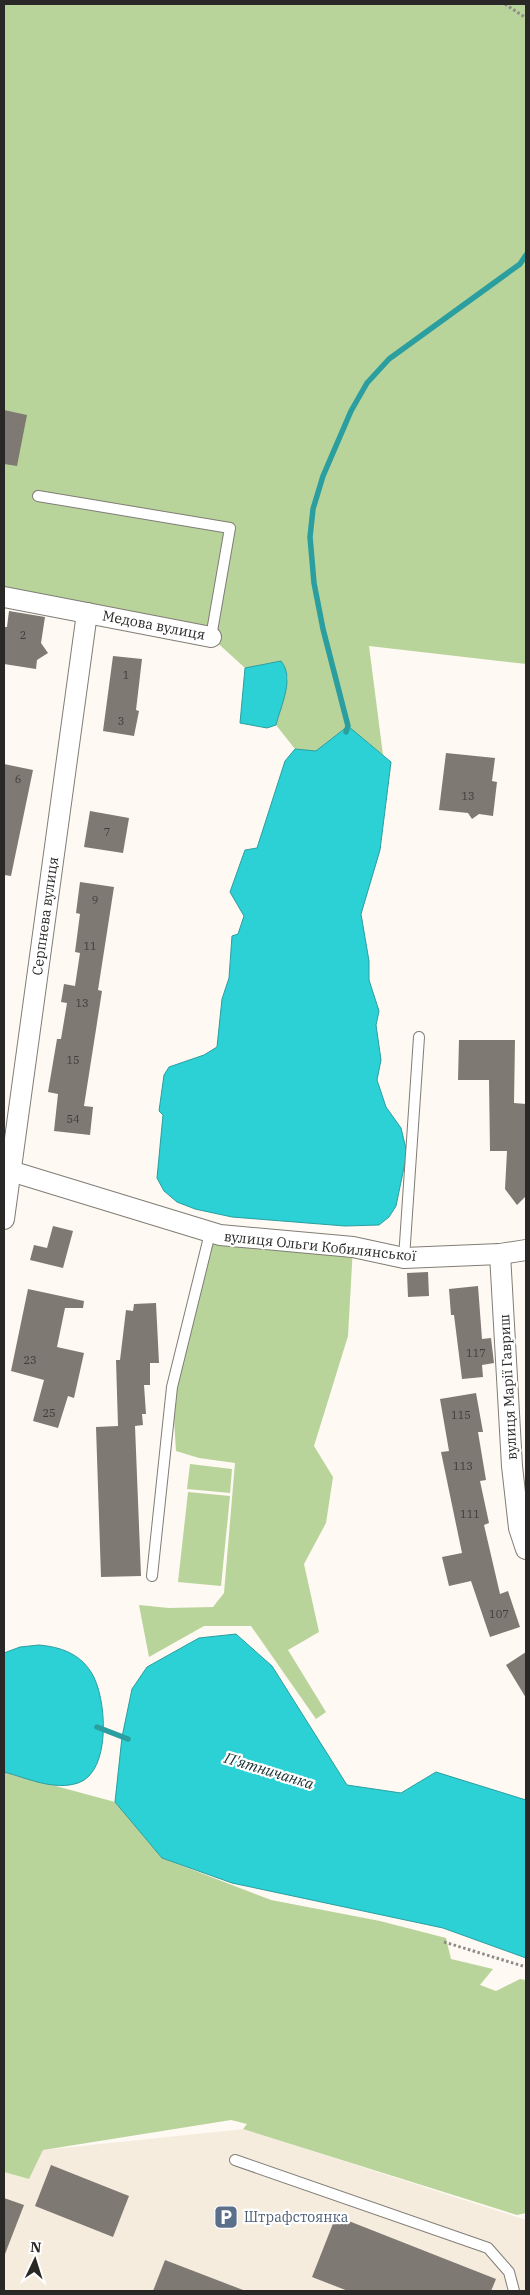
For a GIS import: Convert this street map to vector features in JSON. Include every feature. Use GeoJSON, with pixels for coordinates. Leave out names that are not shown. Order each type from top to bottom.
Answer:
{"type":"FeatureCollection","features":[{"type":"Feature","properties":{"kind":"street","name":"Медова вулиця"},"geometry":{"type":"LineString","coordinates":[[4,597],[211,637]]}},
{"type":"Feature","properties":{"kind":"street","name":"Серпнева вулиця"},"geometry":{"type":"LineString","coordinates":[[4,1219],[7,1170],[87,613]]}},
{"type":"Feature","properties":{"kind":"street","name":"вулиця Ольги Кобилянської"},"geometry":{"type":"LineString","coordinates":[[7,1170],[210,1234],[353,1247],[404,1258],[500,1254],[526,1250]]}},
{"type":"Feature","properties":{"kind":"street","name":"вулиця Марії Гавриш"},"geometry":{"type":"LineString","coordinates":[[500,1254],[512,1466],[526,1549]]}},
{"type":"Feature","properties":{"kind":"lane","name":"Медова вулиця"},"geometry":{"type":"LineString","coordinates":[[38,496],[230,528],[211,637]]}},
{"type":"Feature","properties":{"kind":"lane"},"geometry":{"type":"LineString","coordinates":[[404,1258],[419,1037]]}},
{"type":"Feature","properties":{"kind":"lane"},"geometry":{"type":"LineString","coordinates":[[152,1576],[172,1387],[210,1234]]}},
{"type":"Feature","properties":{"kind":"lane"},"geometry":{"type":"LineString","coordinates":[[235,2160],[488,2248],[509,2272],[514,2291]]}},
{"type":"Feature","properties":{"kind":"path"},"geometry":{"type":"LineString","coordinates":[[505,4],[526,18]]}},
{"type":"Feature","properties":{"kind":"path"},"geometry":{"type":"LineString","coordinates":[[444,1942],[526,1967]]}},
{"type":"Feature","properties":{"kind":"shaded area"},"geometry":{"type":"Polygon","coordinates":[[[244,2129],[526,2220],[526,2291],[4,2291],[4,2172],[29,2179],[43,2150],[244,2129]]]}},
{"type":"Feature","properties":{"kind":"green space"},"geometry":{"type":"Polygon","coordinates":[[[4,4],[526,4],[526,664],[369,646],[383,755],[348,726],[316,751],[295,749],[276,725],[288,678],[281,661],[245,668],[211,637],[4,597],[4,4]]]}},
{"type":"Feature","properties":{"kind":"green space"},"geometry":{"type":"Polygon","coordinates":[[[210,1233],[353,1247],[348,1336],[314,1446],[333,1477],[326,1523],[304,1564],[319,1632],[288,1650],[326,1712],[316,1719],[251,1626],[204,1626],[149,1657],[139,1605],[169,1608],[213,1607],[224,1593],[235,1463],[199,1458],[176,1451],[172,1387],[210,1233]]]}},
{"type":"Feature","properties":{"kind":"green space"},"geometry":{"type":"Polygon","coordinates":[[[190,1464],[232,1469],[230,1493],[187,1489],[190,1464]]]}},
{"type":"Feature","properties":{"kind":"green space"},"geometry":{"type":"Polygon","coordinates":[[[188,1492],[230,1496],[221,1586],[178,1582],[188,1492]]]}},
{"type":"Feature","properties":{"kind":"green space"},"geometry":{"type":"Polygon","coordinates":[[[4,1772],[115,1802],[162,1858],[271,1900],[380,1921],[446,1938],[451,1959],[493,1969],[480,1985],[496,1991],[520,1979],[526,1980],[526,2213],[517,2215],[243,2129],[247,2124],[231,2120],[43,2150],[29,2179],[4,2172],[4,1772]]]}},
{"type":"Feature","properties":{"kind":"water"},"geometry":{"type":"Polygon","coordinates":[[[281,661],[287,675],[287,683],[276,725],[267,728],[240,723],[245,668],[281,661]]]}},
{"type":"Feature","properties":{"kind":"water"},"geometry":{"type":"Polygon","coordinates":[[[348,726],[391,762],[380,850],[361,914],[369,961],[369,980],[379,1011],[376,1025],[381,1060],[377,1080],[386,1107],[401,1128],[407,1153],[396,1206],[389,1217],[379,1225],[345,1226],[232,1217],[195,1209],[177,1202],[164,1191],[157,1178],[163,1115],[159,1111],[164,1075],[169,1067],[204,1055],[217,1047],[222,999],[229,978],[232,936],[238,934],[244,916],[230,892],[245,850],[257,848],[285,761],[295,749],[316,751],[348,726]]]}},
{"type":"Feature","properties":{"kind":"water"},"geometry":{"type":"Polygon","coordinates":[[[236,1634],[272,1666],[347,1785],[401,1793],[436,1772],[526,1800],[526,1958],[443,1928],[232,1883],[162,1858],[115,1802],[122,1737],[132,1689],[147,1667],[199,1638],[236,1634]]]}},
{"type":"Feature","properties":{"kind":"water"},"geometry":{"type":"Polygon","coordinates":[[[39,1645],[62,1649],[81,1660],[91,1672],[96,1683],[103,1715],[101,1749],[97,1764],[89,1776],[78,1783],[60,1786],[50,1785],[4,1772],[4,1653],[20,1647],[39,1645]]]}},
{"type":"Feature","properties":{"kind":"building"},"geometry":{"type":"Polygon","coordinates":[[[4,410],[27,415],[17,466],[4,464],[4,410]]]}},
{"type":"Feature","properties":{"kind":"building"},"geometry":{"type":"Polygon","coordinates":[[[9,611],[45,617],[41,643],[48,653],[37,660],[36,669],[4,664],[4,627],[7,627],[9,611]]]}},
{"type":"Feature","properties":{"kind":"building"},"geometry":{"type":"Polygon","coordinates":[[[113,656],[142,659],[136,710],[139,711],[134,736],[103,731],[113,656]]]}},
{"type":"Feature","properties":{"kind":"building"},"geometry":{"type":"Polygon","coordinates":[[[446,753],[495,758],[492,781],[497,782],[493,816],[479,814],[472,819],[468,813],[439,810],[446,753]]]}},
{"type":"Feature","properties":{"kind":"building"},"geometry":{"type":"Polygon","coordinates":[[[4,764],[33,770],[11,876],[4,875],[4,764]]]}},
{"type":"Feature","properties":{"kind":"building"},"geometry":{"type":"Polygon","coordinates":[[[90,811],[129,818],[123,853],[84,847],[90,811]]]}},
{"type":"Feature","properties":{"kind":"building"},"geometry":{"type":"Polygon","coordinates":[[[80,882],[114,887],[98,990],[102,991],[84,1106],[93,1107],[90,1135],[54,1131],[58,1094],[48,1092],[57,1039],[61,1039],[67,1003],[61,1002],[64,984],[75,986],[80,953],[75,952],[80,914],[76,913],[80,882]]]}},
{"type":"Feature","properties":{"kind":"building"},"geometry":{"type":"Polygon","coordinates":[[[459,1040],[515,1040],[514,1103],[526,1104],[526,1196],[517,1205],[505,1189],[507,1151],[490,1151],[489,1080],[458,1080],[459,1040]]]}},
{"type":"Feature","properties":{"kind":"building"},"geometry":{"type":"Polygon","coordinates":[[[53,1226],[73,1231],[63,1268],[30,1260],[34,1245],[47,1248],[53,1226]]]}},
{"type":"Feature","properties":{"kind":"building"},"geometry":{"type":"Polygon","coordinates":[[[428,1272],[429,1296],[408,1297],[407,1273],[428,1272]]]}},
{"type":"Feature","properties":{"kind":"building"},"geometry":{"type":"Polygon","coordinates":[[[478,1286],[482,1339],[491,1338],[494,1363],[482,1365],[483,1377],[462,1379],[454,1315],[451,1315],[449,1289],[478,1286]]]}},
{"type":"Feature","properties":{"kind":"building"},"geometry":{"type":"Polygon","coordinates":[[[28,1289],[84,1301],[83,1308],[65,1308],[57,1347],[84,1353],[74,1398],[68,1396],[58,1428],[33,1421],[44,1380],[11,1371],[28,1289]]]}},
{"type":"Feature","properties":{"kind":"building"},"geometry":{"type":"Polygon","coordinates":[[[156,1303],[159,1363],[150,1363],[150,1385],[144,1385],[146,1414],[142,1414],[143,1425],[135,1426],[141,1576],[101,1577],[96,1427],[118,1426],[116,1360],[120,1360],[126,1310],[133,1311],[134,1304],[156,1303]]]}},
{"type":"Feature","properties":{"kind":"building"},"geometry":{"type":"Polygon","coordinates":[[[476,1393],[483,1432],[478,1432],[486,1480],[480,1481],[489,1523],[484,1525],[500,1594],[508,1591],[520,1627],[490,1637],[471,1581],[449,1586],[442,1557],[462,1553],[441,1452],[449,1451],[440,1399],[476,1393]]]}},
{"type":"Feature","properties":{"kind":"building"},"geometry":{"type":"Polygon","coordinates":[[[526,1652],[526,1698],[506,1665],[526,1652]]]}},
{"type":"Feature","properties":{"kind":"building"},"geometry":{"type":"Polygon","coordinates":[[[51,2165],[129,2196],[113,2237],[35,2206],[51,2165]]]}},
{"type":"Feature","properties":{"kind":"building"},"geometry":{"type":"Polygon","coordinates":[[[4,2198],[24,2205],[5,2254],[4,2253],[4,2198]]]}},
{"type":"Feature","properties":{"kind":"building"},"geometry":{"type":"Polygon","coordinates":[[[336,2216],[496,2279],[491,2291],[348,2291],[312,2277],[336,2216]]]}},
{"type":"Feature","properties":{"kind":"building"},"geometry":{"type":"Polygon","coordinates":[[[165,2260],[243,2290],[243,2291],[153,2291],[165,2260]]]}},
{"type":"Feature","properties":{"kind":"waterway"},"geometry":{"type":"LineString","coordinates":[[346,732],[348,726],[323,629],[314,583],[310,537],[313,509],[323,476],[351,411],[367,383],[389,359],[520,264],[526,255]]}},
{"type":"Feature","properties":{"kind":"waterway","name":"П'ятничанка"},"geometry":{"type":"LineString","coordinates":[[97,1727],[128,1739]]}},
{"type":"Feature","properties":{"kind":"place","name":"Штрафстоянка"},"geometry":{"type":"Point","coordinates":[226,2217]}}]}
